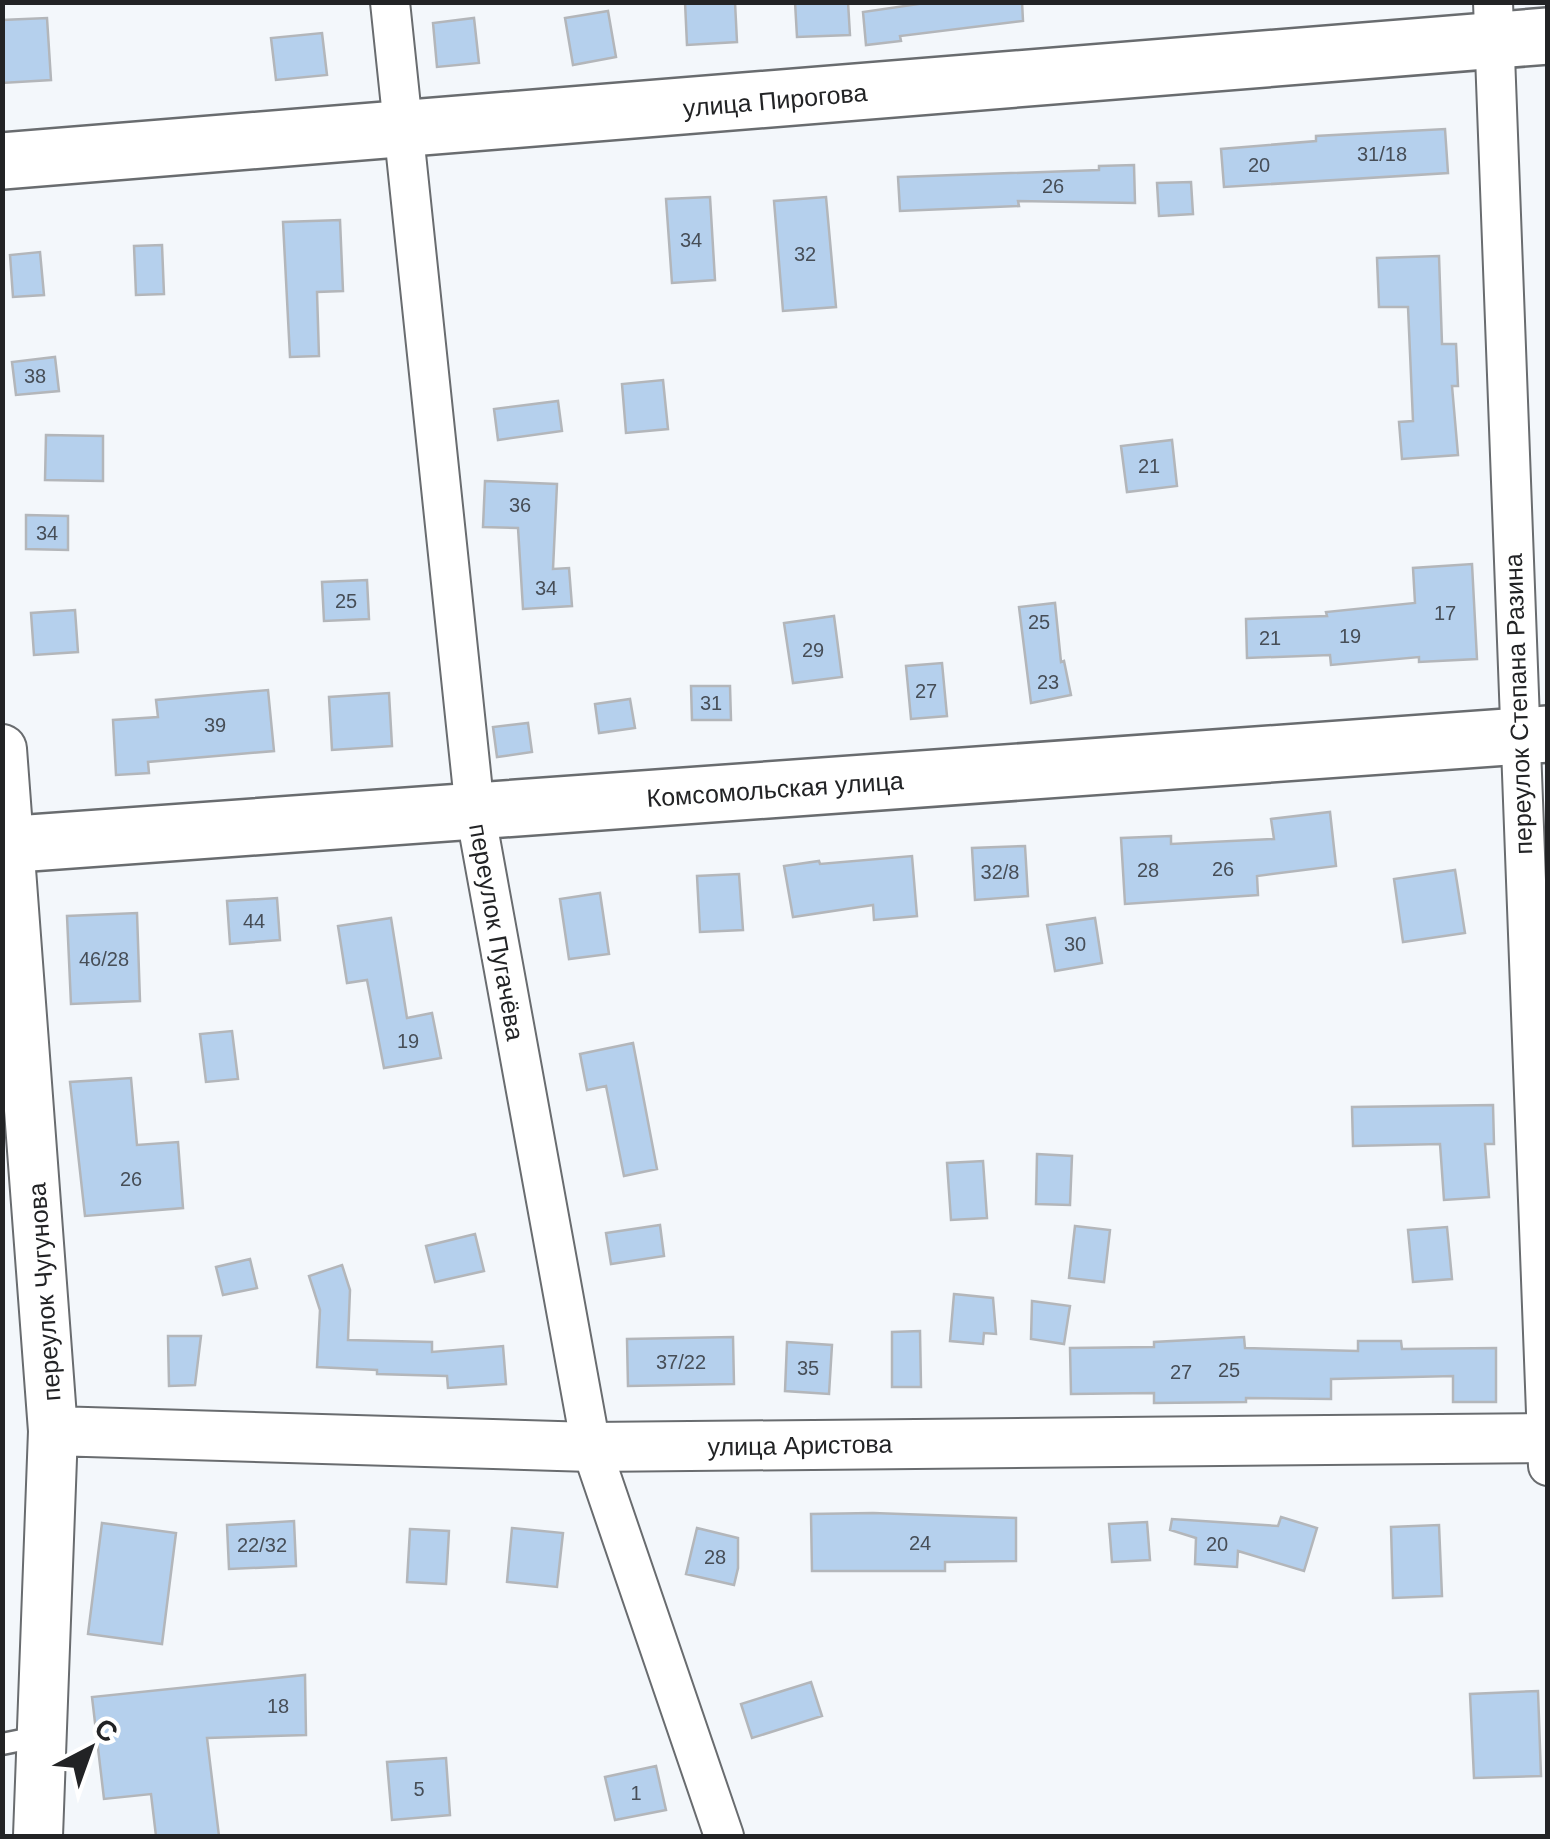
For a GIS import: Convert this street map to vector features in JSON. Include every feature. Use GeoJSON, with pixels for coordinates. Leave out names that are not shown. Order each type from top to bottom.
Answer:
{"type":"FeatureCollection","features":[{"type":"Feature","properties":{"kind":"main road","name":"улица Пирогова"},"geometry":{"type":"LineString","coordinates":[[2,161],[402,130],[1512,26]]}},
{"type":"Feature","properties":{"kind":"main road","name":"Комсомольская улица"},"geometry":{"type":"LineString","coordinates":[[7,845],[1533,736]]}},
{"type":"Feature","properties":{"kind":"street","name":"переулок Пугачёва"},"geometry":{"type":"LineString","coordinates":[[390,2],[475,810],[591,1447],[724,1836]]}},
{"type":"Feature","properties":{"kind":"street","name":"переулок Степана Разина"},"geometry":{"type":"LineString","coordinates":[[1512,26],[1533,736],[1547,1447]]}},
{"type":"Feature","properties":{"kind":"street","name":"переулок Чугунова"},"geometry":{"type":"LineString","coordinates":[[2,748],[54,1431],[22,1740],[38,1836]]}},
{"type":"Feature","properties":{"kind":"street","name":"улица Аристова"},"geometry":{"type":"LineString","coordinates":[[54,1431],[591,1447],[1547,1447]]}},
{"type":"Feature","properties":{"kind":"building"},"geometry":{"type":"Polygon","coordinates":[[[685,2],[735,2],[737,42],[687,45],[685,2]]]}},
{"type":"Feature","properties":{"kind":"building"},"geometry":{"type":"Polygon","coordinates":[[[795,2],[848,2],[850,35],[797,37],[795,2]]]}},
{"type":"Feature","properties":{"kind":"building"},"geometry":{"type":"Polygon","coordinates":[[[932,2],[1022,2],[1023,21],[900,36],[901,41],[866,45],[863,12],[932,2]]]}},
{"type":"Feature","properties":{"kind":"building"},"geometry":{"type":"Polygon","coordinates":[[[608,11],[616,57],[573,65],[565,18],[608,11]]]}},
{"type":"Feature","properties":{"kind":"building"},"geometry":{"type":"Polygon","coordinates":[[[47,18],[51,80],[2,83],[2,20],[47,18]]]}},
{"type":"Feature","properties":{"kind":"building"},"geometry":{"type":"Polygon","coordinates":[[[474,18],[479,63],[437,67],[433,23],[474,18]]]}},
{"type":"Feature","properties":{"kind":"building"},"geometry":{"type":"Polygon","coordinates":[[[322,33],[327,75],[276,80],[271,38],[322,33]]]}},
{"type":"Feature","properties":{"kind":"building"},"geometry":{"type":"Polygon","coordinates":[[[1445,129],[1448,173],[1224,187],[1221,149],[1316,141],[1316,136],[1445,129]]]}},
{"type":"Feature","properties":{"kind":"building"},"geometry":{"type":"Polygon","coordinates":[[[1134,165],[1135,203],[1018,201],[1019,206],[900,211],[898,177],[1099,170],[1099,166],[1134,165]]]}},
{"type":"Feature","properties":{"kind":"building"},"geometry":{"type":"Polygon","coordinates":[[[1191,182],[1193,214],[1159,216],[1157,183],[1191,182]]]}},
{"type":"Feature","properties":{"kind":"building"},"geometry":{"type":"Polygon","coordinates":[[[710,197],[715,280],[672,283],[666,199],[710,197]]]}},
{"type":"Feature","properties":{"kind":"building"},"geometry":{"type":"Polygon","coordinates":[[[826,197],[836,307],[783,311],[774,201],[826,197]]]}},
{"type":"Feature","properties":{"kind":"building"},"geometry":{"type":"Polygon","coordinates":[[[340,220],[343,291],[317,292],[319,356],[290,357],[283,222],[340,220]]]}},
{"type":"Feature","properties":{"kind":"building"},"geometry":{"type":"Polygon","coordinates":[[[162,245],[164,294],[136,295],[134,246],[162,245]]]}},
{"type":"Feature","properties":{"kind":"building"},"geometry":{"type":"Polygon","coordinates":[[[40,252],[44,295],[13,297],[10,255],[40,252]]]}},
{"type":"Feature","properties":{"kind":"building"},"geometry":{"type":"Polygon","coordinates":[[[1439,256],[1442,344],[1456,344],[1458,386],[1452,386],[1458,455],[1402,459],[1399,422],[1413,421],[1408,307],[1379,307],[1377,258],[1439,256]]]}},
{"type":"Feature","properties":{"kind":"building"},"geometry":{"type":"Polygon","coordinates":[[[55,357],[59,391],[16,395],[12,362],[55,357]]]}},
{"type":"Feature","properties":{"kind":"building"},"geometry":{"type":"Polygon","coordinates":[[[663,380],[668,429],[626,433],[622,384],[663,380]]]}},
{"type":"Feature","properties":{"kind":"building"},"geometry":{"type":"Polygon","coordinates":[[[558,401],[562,431],[498,440],[494,409],[558,401]]]}},
{"type":"Feature","properties":{"kind":"building"},"geometry":{"type":"Polygon","coordinates":[[[46,435],[103,436],[103,481],[45,480],[46,435]]]}},
{"type":"Feature","properties":{"kind":"building"},"geometry":{"type":"Polygon","coordinates":[[[1172,440],[1177,486],[1127,492],[1121,446],[1172,440]]]}},
{"type":"Feature","properties":{"kind":"building"},"geometry":{"type":"Polygon","coordinates":[[[485,481],[557,484],[553,569],[569,568],[572,606],[523,609],[518,528],[483,527],[485,481]]]}},
{"type":"Feature","properties":{"kind":"building"},"geometry":{"type":"Polygon","coordinates":[[[26,515],[68,516],[68,550],[26,549],[26,515]]]}},
{"type":"Feature","properties":{"kind":"building"},"geometry":{"type":"Polygon","coordinates":[[[1472,564],[1477,659],[1419,662],[1419,657],[1331,665],[1330,655],[1247,658],[1246,619],[1327,616],[1326,612],[1415,603],[1413,568],[1472,564]]]}},
{"type":"Feature","properties":{"kind":"building"},"geometry":{"type":"Polygon","coordinates":[[[367,580],[369,619],[324,621],[322,582],[367,580]]]}},
{"type":"Feature","properties":{"kind":"building"},"geometry":{"type":"Polygon","coordinates":[[[1055,603],[1061,662],[1064,661],[1071,695],[1031,703],[1019,607],[1055,603]]]}},
{"type":"Feature","properties":{"kind":"building"},"geometry":{"type":"Polygon","coordinates":[[[75,610],[78,652],[34,655],[31,613],[75,610]]]}},
{"type":"Feature","properties":{"kind":"building"},"geometry":{"type":"Polygon","coordinates":[[[834,616],[842,677],[793,683],[784,623],[834,616]]]}},
{"type":"Feature","properties":{"kind":"building"},"geometry":{"type":"Polygon","coordinates":[[[942,663],[947,716],[911,719],[906,666],[942,663]]]}},
{"type":"Feature","properties":{"kind":"building"},"geometry":{"type":"Polygon","coordinates":[[[691,686],[730,686],[731,720],[692,720],[691,686]]]}},
{"type":"Feature","properties":{"kind":"building"},"geometry":{"type":"Polygon","coordinates":[[[268,690],[274,751],[148,762],[149,773],[116,775],[113,720],[158,717],[156,700],[268,690]]]}},
{"type":"Feature","properties":{"kind":"building"},"geometry":{"type":"Polygon","coordinates":[[[389,693],[392,746],[332,750],[329,697],[389,693]]]}},
{"type":"Feature","properties":{"kind":"building"},"geometry":{"type":"Polygon","coordinates":[[[630,699],[635,728],[599,733],[595,704],[630,699]]]}},
{"type":"Feature","properties":{"kind":"building"},"geometry":{"type":"Polygon","coordinates":[[[528,723],[532,752],[497,757],[493,727],[528,723]]]}},
{"type":"Feature","properties":{"kind":"building"},"geometry":{"type":"Polygon","coordinates":[[[1330,812],[1336,866],[1257,876],[1258,895],[1125,904],[1121,838],[1171,836],[1171,844],[1274,839],[1271,819],[1330,812]]]}},
{"type":"Feature","properties":{"kind":"building"},"geometry":{"type":"Polygon","coordinates":[[[1025,846],[1028,896],[975,900],[972,848],[1025,846]]]}},
{"type":"Feature","properties":{"kind":"building"},"geometry":{"type":"Polygon","coordinates":[[[912,856],[917,916],[874,920],[873,905],[793,917],[784,866],[912,856]]]}},
{"type":"Feature","properties":{"kind":"building"},"geometry":{"type":"Polygon","coordinates":[[[1455,870],[1465,933],[1403,942],[1394,879],[1455,870]]]}},
{"type":"Feature","properties":{"kind":"building"},"geometry":{"type":"Polygon","coordinates":[[[739,874],[743,930],[700,932],[697,876],[739,874]]]}},
{"type":"Feature","properties":{"kind":"building"},"geometry":{"type":"Polygon","coordinates":[[[600,893],[609,954],[569,959],[560,899],[600,893]]]}},
{"type":"Feature","properties":{"kind":"building"},"geometry":{"type":"Polygon","coordinates":[[[277,898],[280,940],[230,944],[227,901],[277,898]]]}},
{"type":"Feature","properties":{"kind":"building"},"geometry":{"type":"Polygon","coordinates":[[[137,913],[140,1001],[71,1004],[67,916],[137,913]]]}},
{"type":"Feature","properties":{"kind":"building"},"geometry":{"type":"Polygon","coordinates":[[[391,918],[407,1018],[432,1013],[441,1058],[384,1068],[367,980],[347,983],[338,926],[391,918]]]}},
{"type":"Feature","properties":{"kind":"building"},"geometry":{"type":"Polygon","coordinates":[[[1095,918],[1102,963],[1055,971],[1047,925],[1095,918]]]}},
{"type":"Feature","properties":{"kind":"building"},"geometry":{"type":"Polygon","coordinates":[[[232,1031],[238,1079],[206,1082],[200,1034],[232,1031]]]}},
{"type":"Feature","properties":{"kind":"building"},"geometry":{"type":"Polygon","coordinates":[[[633,1043],[657,1169],[624,1176],[606,1086],[587,1090],[580,1054],[633,1043]]]}},
{"type":"Feature","properties":{"kind":"building"},"geometry":{"type":"Polygon","coordinates":[[[131,1078],[137,1145],[178,1142],[183,1208],[85,1216],[70,1082],[131,1078]]]}},
{"type":"Feature","properties":{"kind":"building"},"geometry":{"type":"Polygon","coordinates":[[[1493,1105],[1494,1144],[1485,1144],[1489,1197],[1444,1200],[1440,1144],[1353,1146],[1352,1107],[1493,1105]]]}},
{"type":"Feature","properties":{"kind":"building"},"geometry":{"type":"Polygon","coordinates":[[[1037,1154],[1072,1156],[1070,1205],[1036,1204],[1037,1154]]]}},
{"type":"Feature","properties":{"kind":"building"},"geometry":{"type":"Polygon","coordinates":[[[983,1161],[987,1218],[951,1220],[947,1163],[983,1161]]]}},
{"type":"Feature","properties":{"kind":"building"},"geometry":{"type":"Polygon","coordinates":[[[660,1225],[664,1256],[611,1264],[606,1233],[660,1225]]]}},
{"type":"Feature","properties":{"kind":"building"},"geometry":{"type":"Polygon","coordinates":[[[1075,1226],[1110,1230],[1104,1282],[1069,1278],[1075,1226]]]}},
{"type":"Feature","properties":{"kind":"building"},"geometry":{"type":"Polygon","coordinates":[[[1447,1227],[1452,1279],[1413,1282],[1408,1230],[1447,1227]]]}},
{"type":"Feature","properties":{"kind":"building"},"geometry":{"type":"Polygon","coordinates":[[[475,1234],[484,1271],[435,1282],[426,1246],[475,1234]]]}},
{"type":"Feature","properties":{"kind":"building"},"geometry":{"type":"Polygon","coordinates":[[[250,1259],[257,1288],[223,1295],[216,1267],[250,1259]]]}},
{"type":"Feature","properties":{"kind":"building"},"geometry":{"type":"Polygon","coordinates":[[[342,1265],[350,1290],[348,1340],[432,1342],[432,1352],[503,1346],[506,1384],[448,1388],[447,1376],[317,1367],[320,1310],[309,1276],[342,1265]]]}},
{"type":"Feature","properties":{"kind":"building"},"geometry":{"type":"Polygon","coordinates":[[[954,1294],[993,1298],[996,1334],[984,1333],[983,1344],[950,1341],[954,1294]]]}},
{"type":"Feature","properties":{"kind":"building"},"geometry":{"type":"Polygon","coordinates":[[[1032,1301],[1070,1306],[1064,1344],[1031,1339],[1032,1301]]]}},
{"type":"Feature","properties":{"kind":"building"},"geometry":{"type":"Polygon","coordinates":[[[920,1331],[921,1387],[892,1387],[892,1332],[920,1331]]]}},
{"type":"Feature","properties":{"kind":"building"},"geometry":{"type":"Polygon","coordinates":[[[168,1336],[201,1336],[195,1385],[169,1386],[168,1336]]]}},
{"type":"Feature","properties":{"kind":"building"},"geometry":{"type":"Polygon","coordinates":[[[733,1337],[734,1384],[628,1386],[627,1339],[733,1337]]]}},
{"type":"Feature","properties":{"kind":"building"},"geometry":{"type":"Polygon","coordinates":[[[1244,1337],[1245,1348],[1358,1351],[1358,1341],[1401,1341],[1402,1349],[1496,1348],[1496,1402],[1453,1402],[1453,1376],[1331,1379],[1331,1399],[1154,1403],[1154,1393],[1071,1394],[1070,1348],[1154,1347],[1154,1342],[1244,1337]]]}},
{"type":"Feature","properties":{"kind":"building"},"geometry":{"type":"Polygon","coordinates":[[[787,1342],[832,1345],[829,1394],[785,1391],[787,1342]]]}},
{"type":"Feature","properties":{"kind":"building"},"geometry":{"type":"Polygon","coordinates":[[[811,1514],[1016,1518],[1016,1561],[945,1562],[945,1571],[812,1571],[811,1514]]]}},
{"type":"Feature","properties":{"kind":"building"},"geometry":{"type":"Polygon","coordinates":[[[1281,1517],[1317,1528],[1304,1571],[1238,1551],[1237,1567],[1195,1564],[1196,1538],[1170,1530],[1172,1519],[1278,1526],[1281,1517]]]}},
{"type":"Feature","properties":{"kind":"building"},"geometry":{"type":"Polygon","coordinates":[[[294,1521],[296,1566],[229,1569],[227,1525],[294,1521]]]}},
{"type":"Feature","properties":{"kind":"building"},"geometry":{"type":"Polygon","coordinates":[[[1147,1522],[1150,1560],[1112,1562],[1109,1524],[1147,1522]]]}},
{"type":"Feature","properties":{"kind":"building"},"geometry":{"type":"Polygon","coordinates":[[[102,1523],[176,1533],[162,1644],[88,1634],[102,1523]]]}},
{"type":"Feature","properties":{"kind":"building"},"geometry":{"type":"Polygon","coordinates":[[[1439,1525],[1442,1596],[1393,1598],[1391,1527],[1439,1525]]]}},
{"type":"Feature","properties":{"kind":"building"},"geometry":{"type":"Polygon","coordinates":[[[512,1528],[563,1533],[557,1587],[507,1582],[512,1528]]]}},
{"type":"Feature","properties":{"kind":"building"},"geometry":{"type":"Polygon","coordinates":[[[697,1528],[738,1538],[734,1585],[686,1574],[697,1528]]]}},
{"type":"Feature","properties":{"kind":"building"},"geometry":{"type":"Polygon","coordinates":[[[410,1529],[449,1531],[446,1584],[407,1582],[410,1529]]]}},
{"type":"Feature","properties":{"kind":"building"},"geometry":{"type":"Polygon","coordinates":[[[305,1675],[306,1735],[207,1738],[219,1836],[156,1836],[151,1794],[104,1799],[92,1697],[305,1675]]]}},
{"type":"Feature","properties":{"kind":"building"},"geometry":{"type":"Polygon","coordinates":[[[811,1682],[822,1716],[752,1738],[741,1704],[811,1682]]]}},
{"type":"Feature","properties":{"kind":"building"},"geometry":{"type":"Polygon","coordinates":[[[1538,1691],[1541,1776],[1474,1778],[1470,1694],[1538,1691]]]}},
{"type":"Feature","properties":{"kind":"building"},"geometry":{"type":"Polygon","coordinates":[[[446,1758],[450,1815],[392,1820],[387,1762],[446,1758]]]}},
{"type":"Feature","properties":{"kind":"building"},"geometry":{"type":"Polygon","coordinates":[[[656,1766],[666,1810],[615,1820],[605,1777],[656,1766]]]}}]}
